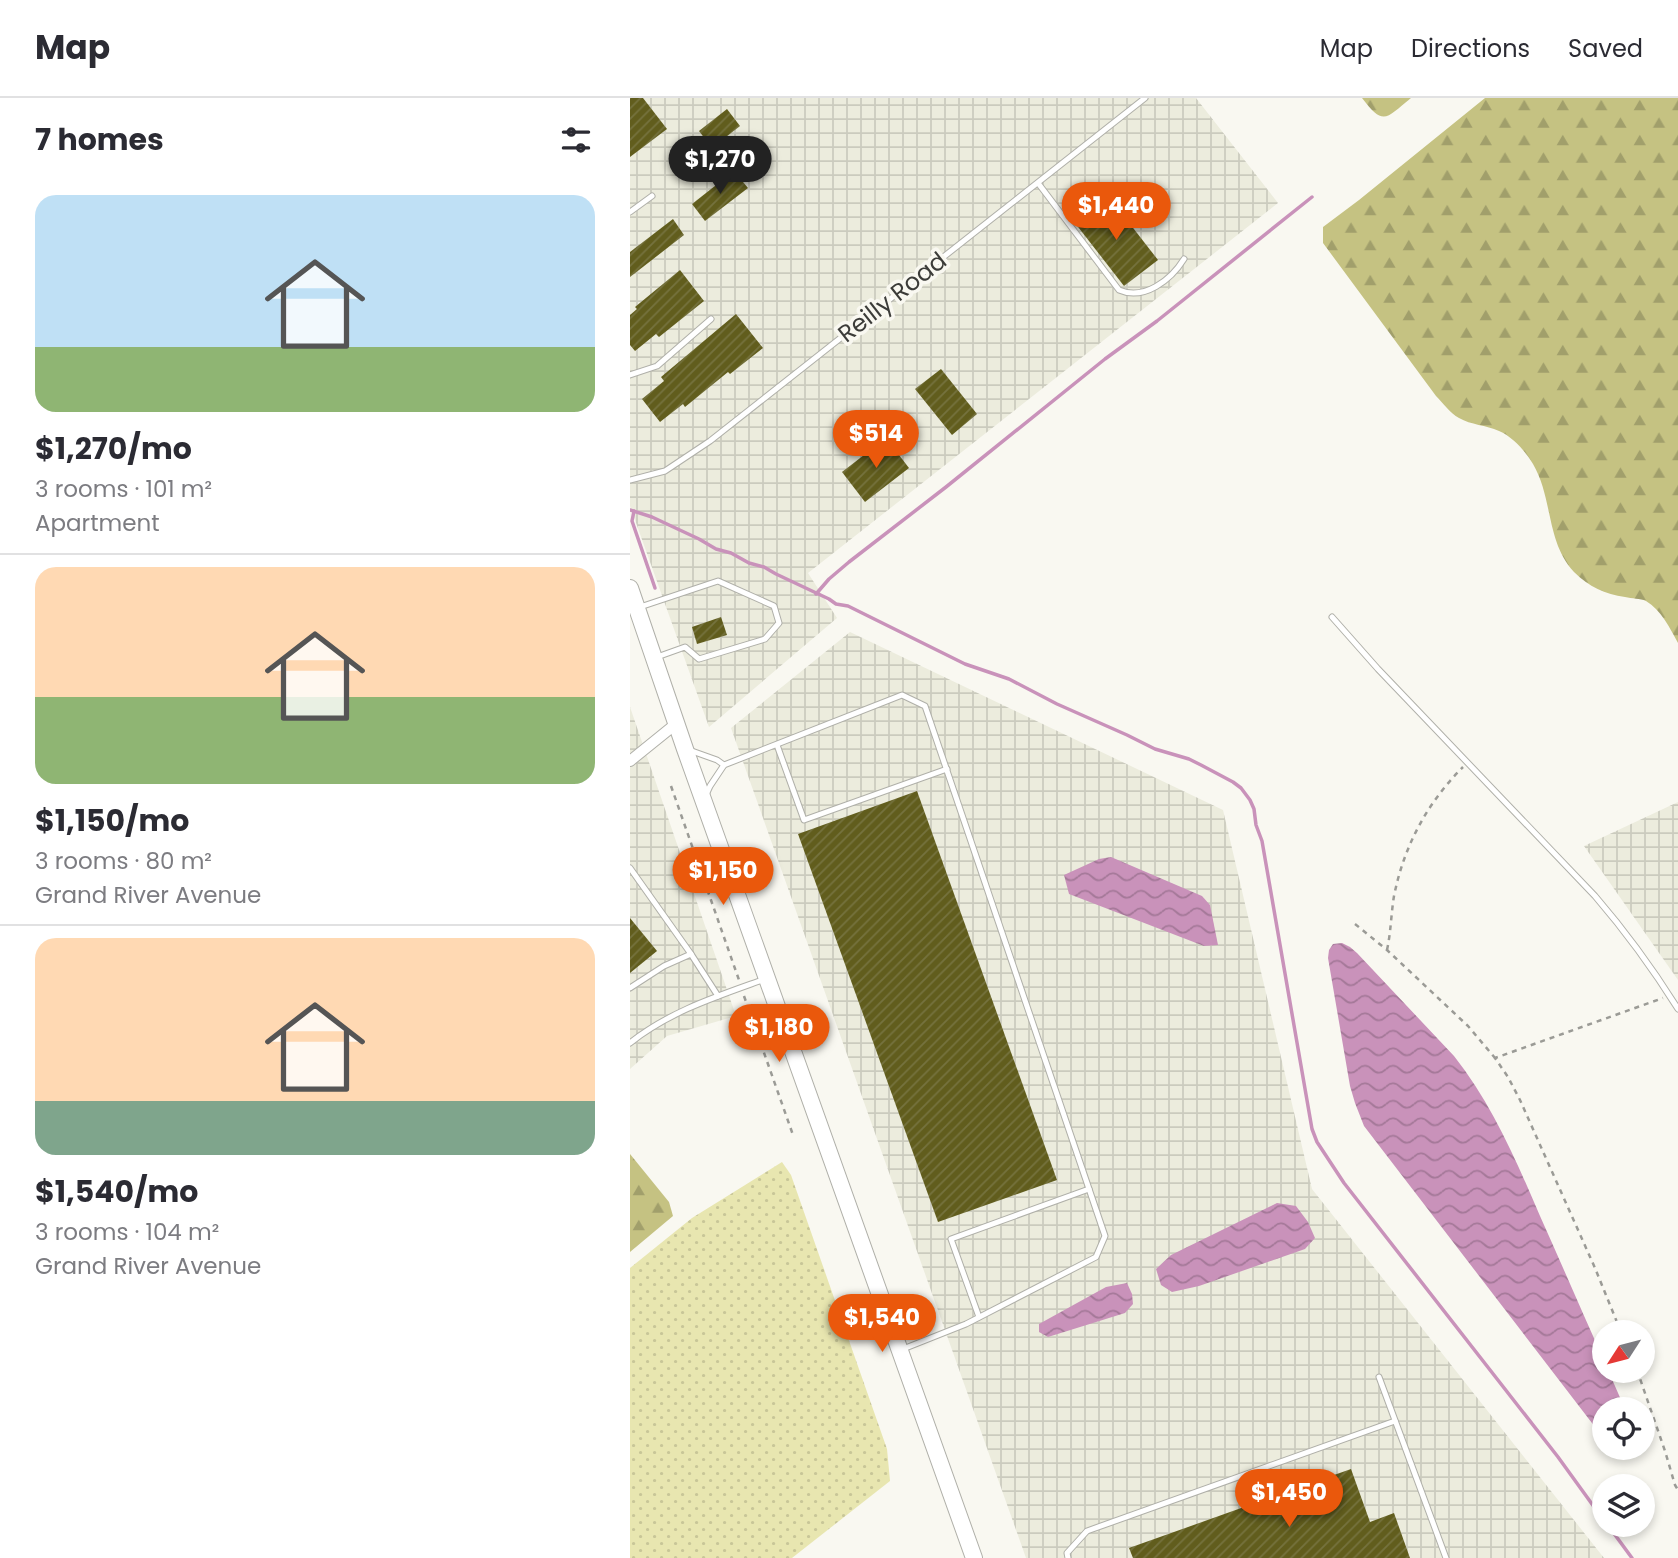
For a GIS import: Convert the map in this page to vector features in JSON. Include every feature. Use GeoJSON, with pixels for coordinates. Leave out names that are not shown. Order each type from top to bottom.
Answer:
{"type":"FeatureCollection","features":[{"type":"Feature","properties":{"kind":"main road"},"geometry":{"type":"LineString","coordinates":[[633,599],[974,1558]]}},
{"type":"Feature","properties":{"kind":"street"},"geometry":{"type":"LineString","coordinates":[[630,761],[677,723]]}},
{"type":"Feature","properties":{"kind":"lane","name":"Reilly Road"},"geometry":{"type":"LineString","coordinates":[[630,480],[665,471],[710,441],[1145,98]]}},
{"type":"Feature","properties":{"kind":"lane"},"geometry":{"type":"LineString","coordinates":[[1038,183],[1119,290],[1127,294],[1149,290],[1177,271],[1184,259]]}},
{"type":"Feature","properties":{"kind":"lane"},"geometry":{"type":"LineString","coordinates":[[630,212],[652,196]]}},
{"type":"Feature","properties":{"kind":"lane"},"geometry":{"type":"LineString","coordinates":[[630,375],[657,366],[711,319]]}},
{"type":"Feature","properties":{"kind":"lane"},"geometry":{"type":"LineString","coordinates":[[633,599],[718,581],[774,606],[779,623],[765,639],[699,659],[685,647],[654,658]]}},
{"type":"Feature","properties":{"kind":"lane"},"geometry":{"type":"LineString","coordinates":[[1332,617],[1378,669],[1595,896],[1625,930],[1678,1009]]}},
{"type":"Feature","properties":{"kind":"lane"},"geometry":{"type":"LineString","coordinates":[[704,800],[724,765],[902,695],[925,706],[1105,1236],[1097,1257],[979,1317],[900,1350]]}},
{"type":"Feature","properties":{"kind":"lane"},"geometry":{"type":"LineString","coordinates":[[777,745],[804,820],[947,769]]}},
{"type":"Feature","properties":{"kind":"lane"},"geometry":{"type":"LineString","coordinates":[[685,749],[724,765]]}},
{"type":"Feature","properties":{"kind":"lane"},"geometry":{"type":"LineString","coordinates":[[630,869],[718,996]]}},
{"type":"Feature","properties":{"kind":"lane"},"geometry":{"type":"LineString","coordinates":[[630,988],[691,954]]}},
{"type":"Feature","properties":{"kind":"lane"},"geometry":{"type":"LineString","coordinates":[[630,1043],[648,1028],[674,1014],[768,978]]}},
{"type":"Feature","properties":{"kind":"lane"},"geometry":{"type":"LineString","coordinates":[[1669,995],[1678,992]]}},
{"type":"Feature","properties":{"kind":"lane"},"geometry":{"type":"LineString","coordinates":[[979,1317],[951,1239],[1089,1189]]}},
{"type":"Feature","properties":{"kind":"lane"},"geometry":{"type":"LineString","coordinates":[[1379,1377],[1446,1558]]}},
{"type":"Feature","properties":{"kind":"lane"},"geometry":{"type":"LineString","coordinates":[[1068,1558],[1067,1553],[1087,1531],[1395,1421]]}},
{"type":"Feature","properties":{"kind":"path"},"geometry":{"type":"LineString","coordinates":[[1387,950],[1395,893],[1411,841],[1437,796],[1468,763]]}},
{"type":"Feature","properties":{"kind":"path"},"geometry":{"type":"LineString","coordinates":[[671,786],[793,1135]]}},
{"type":"Feature","properties":{"kind":"path"},"geometry":{"type":"LineString","coordinates":[[1355,923],[1468,1026],[1496,1058],[1520,1100],[1616,1320]]}},
{"type":"Feature","properties":{"kind":"path"},"geometry":{"type":"LineString","coordinates":[[1496,1058],[1669,995]]}},
{"type":"Feature","properties":{"kind":"path"},"geometry":{"type":"LineString","coordinates":[[1641,1383],[1678,1490]]}},
{"type":"Feature","properties":{"kind":"shaded area"},"geometry":{"type":"Polygon","coordinates":[[[630,98],[1196,98],[1278,203],[808,573],[837,618],[709,727],[630,506],[630,98]]]}},
{"type":"Feature","properties":{"kind":"shaded area"},"geometry":{"type":"Polygon","coordinates":[[[850,632],[1223,810],[1312,1189],[1604,1558],[1026,1558],[731,728],[850,632]]]}},
{"type":"Feature","properties":{"kind":"shaded area"},"geometry":{"type":"Polygon","coordinates":[[[630,707],[736,1016],[667,1036],[630,1069],[630,707]]]}},
{"type":"Feature","properties":{"kind":"shaded area"},"geometry":{"type":"Polygon","coordinates":[[[1678,802],[1678,980],[1584,846],[1678,802]]]}},
{"type":"Feature","properties":{"kind":"shaded area"},"geometry":{"type":"Polygon","coordinates":[[[782,1162],[791,1175],[887,1449],[890,1481],[792,1558],[630,1558],[630,1268],[692,1218],[782,1162]]]}},
{"type":"Feature","properties":{"kind":"green space"},"geometry":{"type":"Polygon","coordinates":[[[1362,98],[1411,98],[1396,111],[1381,116],[1362,98]]]}},
{"type":"Feature","properties":{"kind":"green space"},"geometry":{"type":"Polygon","coordinates":[[[1485,98],[1678,98],[1678,643],[1661,614],[1646,601],[1604,592],[1585,582],[1574,572],[1559,547],[1544,491],[1526,454],[1504,434],[1464,420],[1447,408],[1323,243],[1323,227],[1485,98]]]}},
{"type":"Feature","properties":{"kind":"green space"},"geometry":{"type":"Polygon","coordinates":[[[630,1154],[669,1202],[673,1216],[630,1252],[630,1154]]]}},
{"type":"Feature","properties":{"kind":"water"},"geometry":{"type":"Polygon","coordinates":[[[1111,857],[1202,896],[1210,905],[1218,945],[1204,946],[1069,894],[1064,875],[1099,859],[1111,857]]]}},
{"type":"Feature","properties":{"kind":"water"},"geometry":{"type":"Polygon","coordinates":[[[1342,943],[1357,953],[1454,1056],[1480,1093],[1502,1133],[1592,1333],[1592,1383],[1614,1383],[1620,1397],[1592,1397],[1592,1423],[1364,1126],[1350,1086],[1328,958],[1333,944],[1342,943]]]}},
{"type":"Feature","properties":{"kind":"water"},"geometry":{"type":"Polygon","coordinates":[[[1277,1203],[1296,1206],[1308,1222],[1315,1238],[1305,1249],[1199,1286],[1172,1292],[1161,1285],[1156,1269],[1171,1255],[1277,1203]]]}},
{"type":"Feature","properties":{"kind":"water"},"geometry":{"type":"Polygon","coordinates":[[[1127,1283],[1133,1304],[1125,1313],[1048,1337],[1039,1332],[1039,1324],[1106,1287],[1127,1283]]]}},
{"type":"Feature","properties":{"kind":"building"},"geometry":{"type":"Polygon","coordinates":[[[630,98],[643,98],[667,129],[630,157],[630,98]]]}},
{"type":"Feature","properties":{"kind":"building"},"geometry":{"type":"Polygon","coordinates":[[[727,109],[740,126],[712,148],[699,131],[727,109]]]}},
{"type":"Feature","properties":{"kind":"building"},"geometry":{"type":"Polygon","coordinates":[[[734,171],[748,188],[705,221],[692,204],[734,171]]]}},
{"type":"Feature","properties":{"kind":"building"},"geometry":{"type":"Polygon","coordinates":[[[1109,197],[1158,260],[1124,286],[1075,223],[1109,197]]]}},
{"type":"Feature","properties":{"kind":"building"},"geometry":{"type":"Polygon","coordinates":[[[673,219],[684,235],[630,277],[630,252],[673,219]]]}},
{"type":"Feature","properties":{"kind":"building"},"geometry":{"type":"Polygon","coordinates":[[[680,270],[704,301],[659,337],[656,334],[635,351],[630,345],[630,315],[637,309],[635,307],[680,270]]]}},
{"type":"Feature","properties":{"kind":"building"},"geometry":{"type":"Polygon","coordinates":[[[736,314],[763,348],[685,407],[683,404],[660,422],[642,399],[664,381],[661,377],[736,314]]]}},
{"type":"Feature","properties":{"kind":"building"},"geometry":{"type":"Polygon","coordinates":[[[941,369],[977,414],[952,435],[915,389],[941,369]]]}},
{"type":"Feature","properties":{"kind":"building"},"geometry":{"type":"Polygon","coordinates":[[[886,438],[909,468],[865,502],[842,472],[886,438]]]}},
{"type":"Feature","properties":{"kind":"building"},"geometry":{"type":"Polygon","coordinates":[[[721,617],[727,635],[697,644],[692,627],[721,617]]]}},
{"type":"Feature","properties":{"kind":"building"},"geometry":{"type":"Polygon","coordinates":[[[917,791],[1057,1180],[938,1222],[798,834],[917,791]]]}},
{"type":"Feature","properties":{"kind":"building"},"geometry":{"type":"Polygon","coordinates":[[[630,918],[657,951],[630,973],[630,918]]]}},
{"type":"Feature","properties":{"kind":"building"},"geometry":{"type":"Polygon","coordinates":[[[1351,1469],[1370,1522],[1394,1513],[1410,1558],[1133,1558],[1129,1548],[1351,1469]]]}},
{"type":"Feature","properties":{"kind":"waterway"},"geometry":{"type":"LineString","coordinates":[[816,594],[849,562],[1312,197]]}},
{"type":"Feature","properties":{"kind":"waterway"},"geometry":{"type":"LineString","coordinates":[[630,510],[652,517],[716,549],[764,567],[836,604],[848,606],[965,664],[1009,679],[1155,749],[1189,759],[1241,788],[1254,809],[1262,841],[1312,1129],[1317,1142],[1344,1183],[1592,1504]]}},
{"type":"Feature","properties":{"kind":"waterway"},"geometry":{"type":"LineString","coordinates":[[634,511],[632,521],[655,588]]}},
{"type":"Feature","properties":{"kind":"waterway"},"geometry":{"type":"LineString","coordinates":[[1617,1537],[1632,1558]]}}]}
